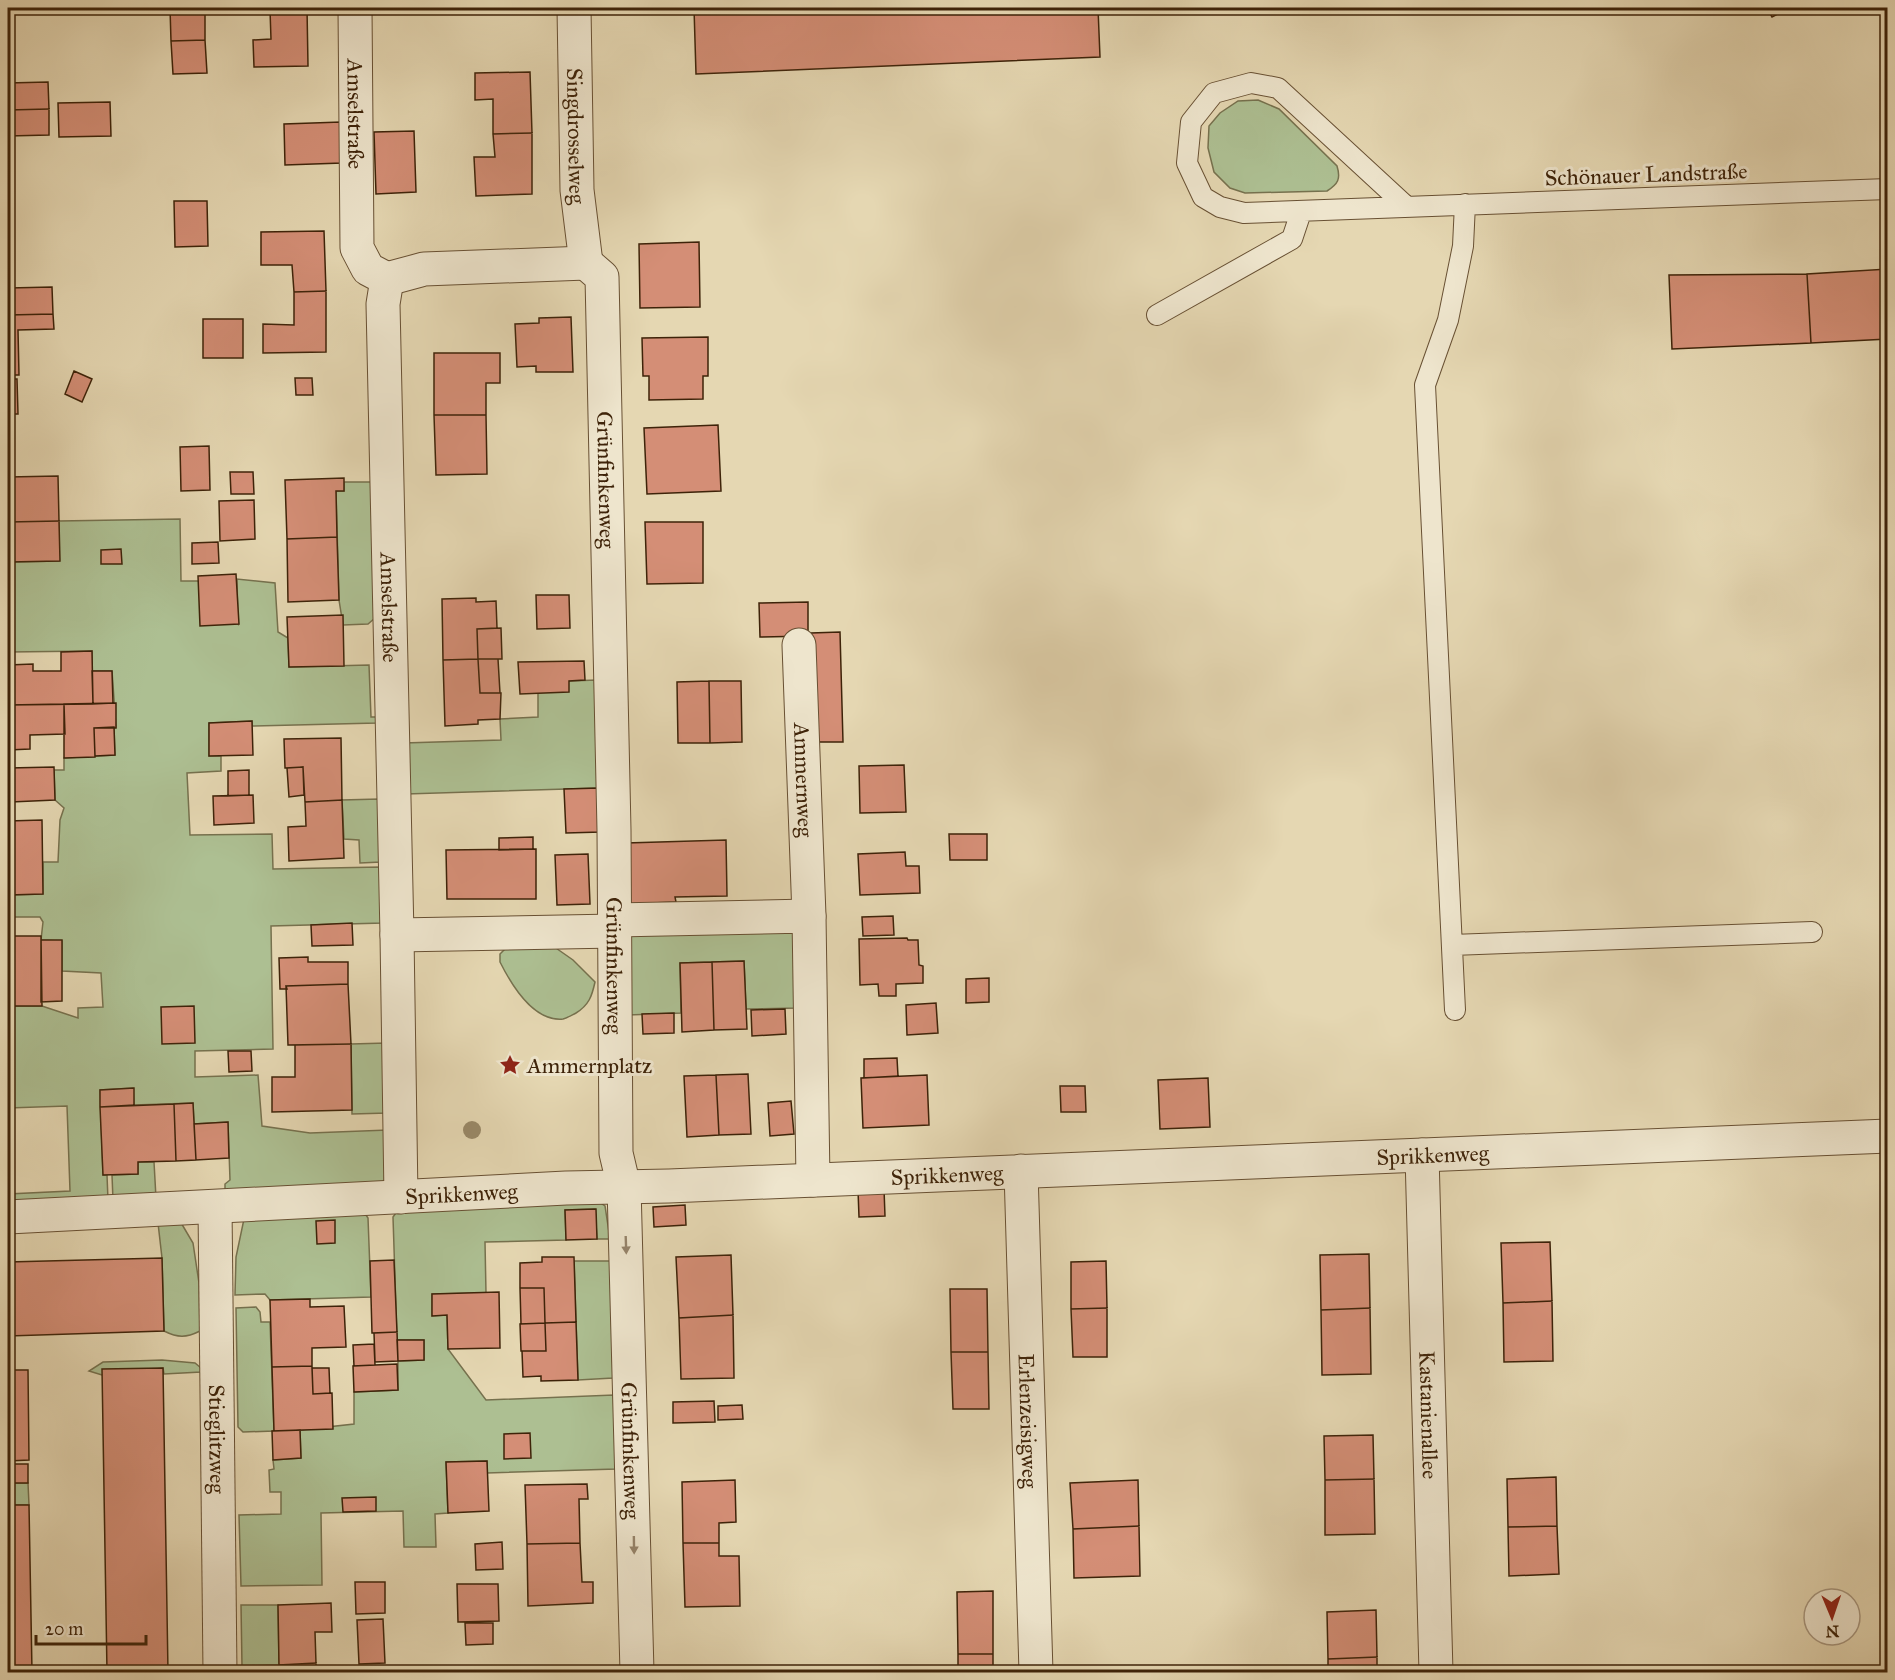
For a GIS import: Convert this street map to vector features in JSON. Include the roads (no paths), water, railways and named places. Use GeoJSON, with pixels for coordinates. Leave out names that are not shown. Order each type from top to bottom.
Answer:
{"type":"FeatureCollection","features":[{"type":"Feature","properties":{"kind":"street","name":"Amselstraße"},"geometry":{"type":"LineString","coordinates":[[356,8],[357,248],[368,269],[387,279],[382,304],[397,935]]}},
{"type":"Feature","properties":{"kind":"street","name":"Singdrosselweg"},"geometry":{"type":"LineString","coordinates":[[574,8],[577,190],[586,263]]}},
{"type":"Feature","properties":{"kind":"street"},"geometry":{"type":"LineString","coordinates":[[387,279],[424,269],[586,263]]}},
{"type":"Feature","properties":{"kind":"street","name":"Grünfinkenweg"},"geometry":{"type":"LineString","coordinates":[[586,263],[602,277],[615,925],[616,1153],[624,1187],[637,1672]]}},
{"type":"Feature","properties":{"kind":"street","name":"Ammernweg"},"geometry":{"type":"LineString","coordinates":[[800,645],[809,916]]}},
{"type":"Feature","properties":{"kind":"street"},"geometry":{"type":"LineString","coordinates":[[401,1197],[397,935],[809,916],[813,1180]]}},
{"type":"Feature","properties":{"kind":"street","name":"Sprikkenweg"},"geometry":{"type":"LineString","coordinates":[[8,1217],[624,1187],[1887,1136]]}},
{"type":"Feature","properties":{"kind":"street","name":"Kastanienallee"},"geometry":{"type":"LineString","coordinates":[[1422,1155],[1436,1672]]}},
{"type":"Feature","properties":{"kind":"street","name":"Erlenzeisigweg"},"geometry":{"type":"LineString","coordinates":[[1021,1171],[1036,1672]]}},
{"type":"Feature","properties":{"kind":"street","name":"Stieglitzweg"},"geometry":{"type":"LineString","coordinates":[[215,1207],[220,1672]]}},
{"type":"Feature","properties":{"kind":"lane","name":"Schönauer Landstraße"},"geometry":{"type":"LineString","coordinates":[[1407,207],[1278,88],[1251,83],[1214,93],[1191,123],[1187,163],[1203,197],[1220,207],[1244,213],[1301,212],[1887,189]]}},
{"type":"Feature","properties":{"kind":"lane"},"geometry":{"type":"LineString","coordinates":[[1455,1010],[1425,385],[1448,320],[1463,246],[1465,204]]}},
{"type":"Feature","properties":{"kind":"lane"},"geometry":{"type":"LineString","coordinates":[[1157,315],[1292,239],[1301,212]]}},
{"type":"Feature","properties":{"kind":"lane"},"geometry":{"type":"LineString","coordinates":[[1452,945],[1812,932]]}},
{"type":"Feature","properties":{"kind":"place","name":"Ammernplatz"},"geometry":{"type":"Point","coordinates":[510,1065]}}]}
